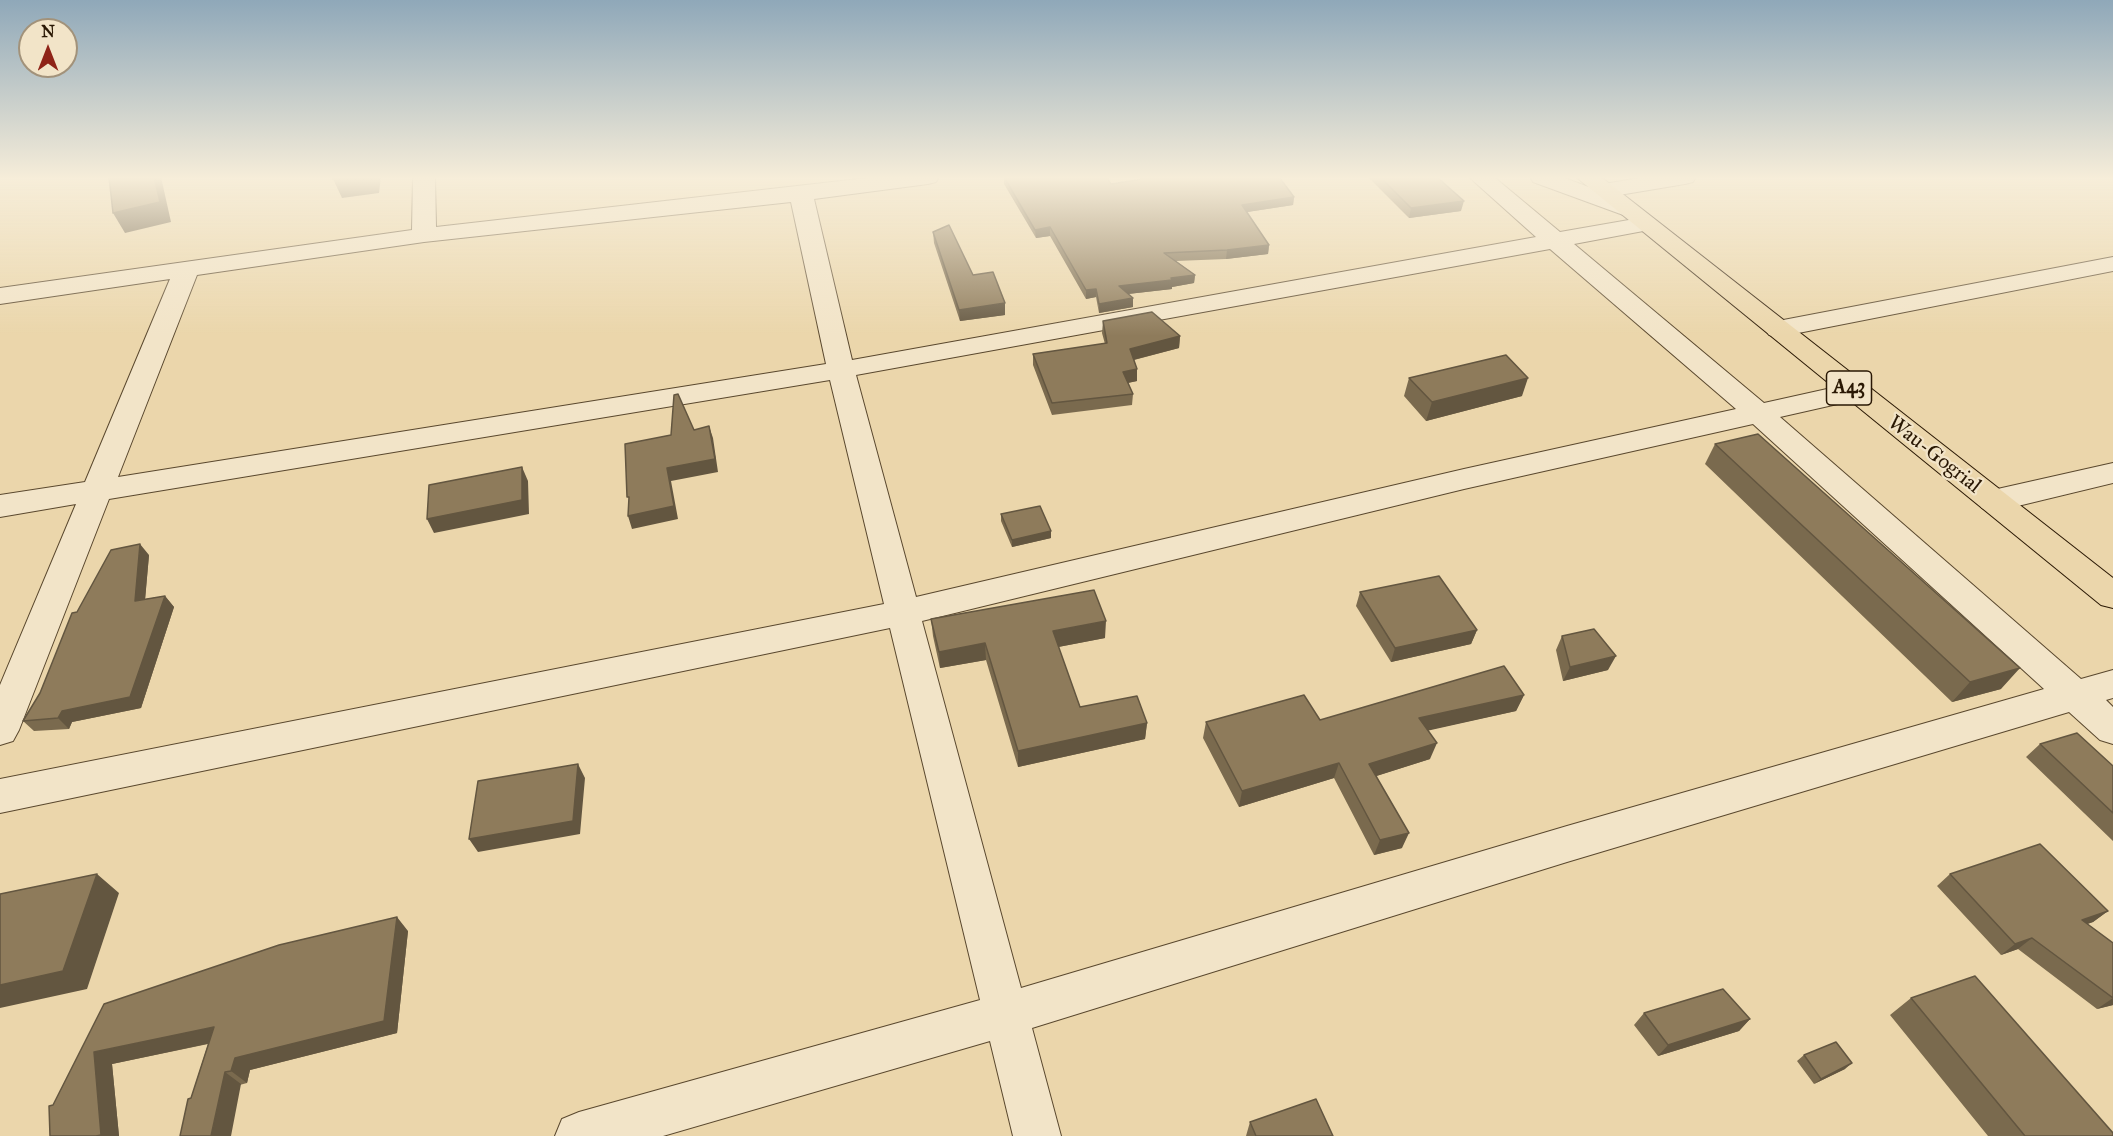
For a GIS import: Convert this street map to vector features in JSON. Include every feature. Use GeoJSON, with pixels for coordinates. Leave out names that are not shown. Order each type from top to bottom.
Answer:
{"type":"FeatureCollection","features":[{"type":"Feature","properties":{"kind":"main road","name":"Wau-Gogrial"},"geometry":{"type":"LineString","coordinates":[[1652,230],[2113,596]]}},
{"type":"Feature","properties":{"kind":"street"},"geometry":{"type":"LineString","coordinates":[[424,230],[424,235]]}},
{"type":"Feature","properties":{"kind":"street"},"geometry":{"type":"LineString","coordinates":[[0,296],[470,230]]}},
{"type":"Feature","properties":{"kind":"street"},"geometry":{"type":"LineString","coordinates":[[809,230],[841,370],[902,613],[1037,1136]]}},
{"type":"Feature","properties":{"kind":"street"},"geometry":{"type":"LineString","coordinates":[[1544,230],[1758,413],[2095,689],[2113,729]]}},
{"type":"Feature","properties":{"kind":"street"},"geometry":{"type":"LineString","coordinates":[[0,506],[841,370],[1556,240],[1591,230]]}},
{"type":"Feature","properties":{"kind":"street"},"geometry":{"type":"LineString","coordinates":[[1778,329],[2113,264]]}},
{"type":"Feature","properties":{"kind":"street"},"geometry":{"type":"LineString","coordinates":[[0,730],[187,268]]}},
{"type":"Feature","properties":{"kind":"street"},"geometry":{"type":"LineString","coordinates":[[0,796],[902,613],[1464,478],[1854,392]]}},
{"type":"Feature","properties":{"kind":"street"},"geometry":{"type":"LineString","coordinates":[[1993,501],[2113,473]]}},
{"type":"Feature","properties":{"kind":"street"},"geometry":{"type":"LineString","coordinates":[[579,1136],[1004,1015],[1556,847],[2095,689]]}},
{"type":"Feature","properties":{"kind":"building"},"geometry":{"type":"Polygon","coordinates":[[[951,230],[973,275],[993,272],[1005,303],[959,310],[933,232],[951,230]]]}},
{"type":"Feature","properties":{"kind":"building"},"geometry":{"type":"Polygon","coordinates":[[[1052,230],[1259,230],[1269,245],[1164,253],[1195,275],[1119,286],[1133,298],[1099,304],[1096,289],[1086,290],[1052,230]]]}},
{"type":"Feature","properties":{"kind":"building"},"geometry":{"type":"Polygon","coordinates":[[[1152,312],[1180,336],[1130,349],[1137,369],[1123,372],[1133,394],[1052,403],[1033,354],[1107,343],[1103,321],[1152,312]]]}},
{"type":"Feature","properties":{"kind":"building"},"geometry":{"type":"Polygon","coordinates":[[[1506,355],[1528,378],[1432,402],[1409,378],[1506,355]]]}},
{"type":"Feature","properties":{"kind":"building"},"geometry":{"type":"Polygon","coordinates":[[[678,394],[694,430],[709,426],[715,459],[667,468],[674,506],[628,516],[625,444],[671,435],[674,395],[678,394]]]}},
{"type":"Feature","properties":{"kind":"building"},"geometry":{"type":"Polygon","coordinates":[[[1758,434],[2020,668],[1970,682],[1715,444],[1758,434]]]}},
{"type":"Feature","properties":{"kind":"building"},"geometry":{"type":"Polygon","coordinates":[[[522,467],[522,500],[427,519],[429,485],[522,467]]]}},
{"type":"Feature","properties":{"kind":"building"},"geometry":{"type":"Polygon","coordinates":[[[1040,506],[1051,531],[1012,540],[1001,514],[1040,506]]]}},
{"type":"Feature","properties":{"kind":"building"},"geometry":{"type":"Polygon","coordinates":[[[140,544],[135,601],[165,596],[130,697],[62,711],[58,718],[23,721],[40,693],[72,613],[77,612],[111,550],[140,544]]]}},
{"type":"Feature","properties":{"kind":"building"},"geometry":{"type":"Polygon","coordinates":[[[1439,576],[1477,630],[1395,648],[1360,592],[1439,576]]]}},
{"type":"Feature","properties":{"kind":"building"},"geometry":{"type":"Polygon","coordinates":[[[1094,590],[1106,621],[1053,631],[1080,707],[1137,696],[1147,723],[1018,751],[985,643],[939,652],[931,619],[1094,590]]]}},
{"type":"Feature","properties":{"kind":"building"},"geometry":{"type":"Polygon","coordinates":[[[1594,629],[1616,656],[1570,667],[1562,636],[1594,629]]]}},
{"type":"Feature","properties":{"kind":"building"},"geometry":{"type":"Polygon","coordinates":[[[1504,666],[1524,695],[1419,718],[1437,743],[1369,764],[1409,833],[1380,840],[1339,763],[1242,791],[1206,722],[1304,695],[1320,720],[1504,666]]]}},
{"type":"Feature","properties":{"kind":"building"},"geometry":{"type":"Polygon","coordinates":[[[2077,733],[2113,766],[2113,813],[2040,744],[2077,733]]]}},
{"type":"Feature","properties":{"kind":"building"},"geometry":{"type":"Polygon","coordinates":[[[578,764],[573,821],[469,839],[478,781],[578,764]]]}},
{"type":"Feature","properties":{"kind":"building"},"geometry":{"type":"Polygon","coordinates":[[[2040,844],[2108,911],[2082,920],[2113,943],[2113,998],[2032,938],[2015,944],[1950,874],[2040,844]]]}},
{"type":"Feature","properties":{"kind":"building"},"geometry":{"type":"Polygon","coordinates":[[[97,874],[63,971],[0,985],[0,894],[97,874]]]}},
{"type":"Feature","properties":{"kind":"building"},"geometry":{"type":"Polygon","coordinates":[[[397,917],[384,1021],[235,1058],[231,1071],[225,1072],[211,1136],[180,1136],[188,1099],[191,1098],[214,1027],[94,1052],[101,1135],[50,1136],[49,1106],[53,1105],[104,1004],[279,945],[397,917]]]}},
{"type":"Feature","properties":{"kind":"building"},"geometry":{"type":"Polygon","coordinates":[[[1975,976],[2113,1133],[2113,1136],[2025,1136],[1911,998],[1975,976]]]}},
{"type":"Feature","properties":{"kind":"building"},"geometry":{"type":"Polygon","coordinates":[[[1723,989],[1750,1019],[1668,1045],[1644,1013],[1723,989]]]}},
{"type":"Feature","properties":{"kind":"building"},"geometry":{"type":"Polygon","coordinates":[[[1836,1042],[1852,1063],[1821,1079],[1804,1055],[1836,1042]]]}},
{"type":"Feature","properties":{"kind":"building"},"geometry":{"type":"Polygon","coordinates":[[[1316,1099],[1333,1136],[1256,1136],[1250,1122],[1316,1099]]]}}]}
